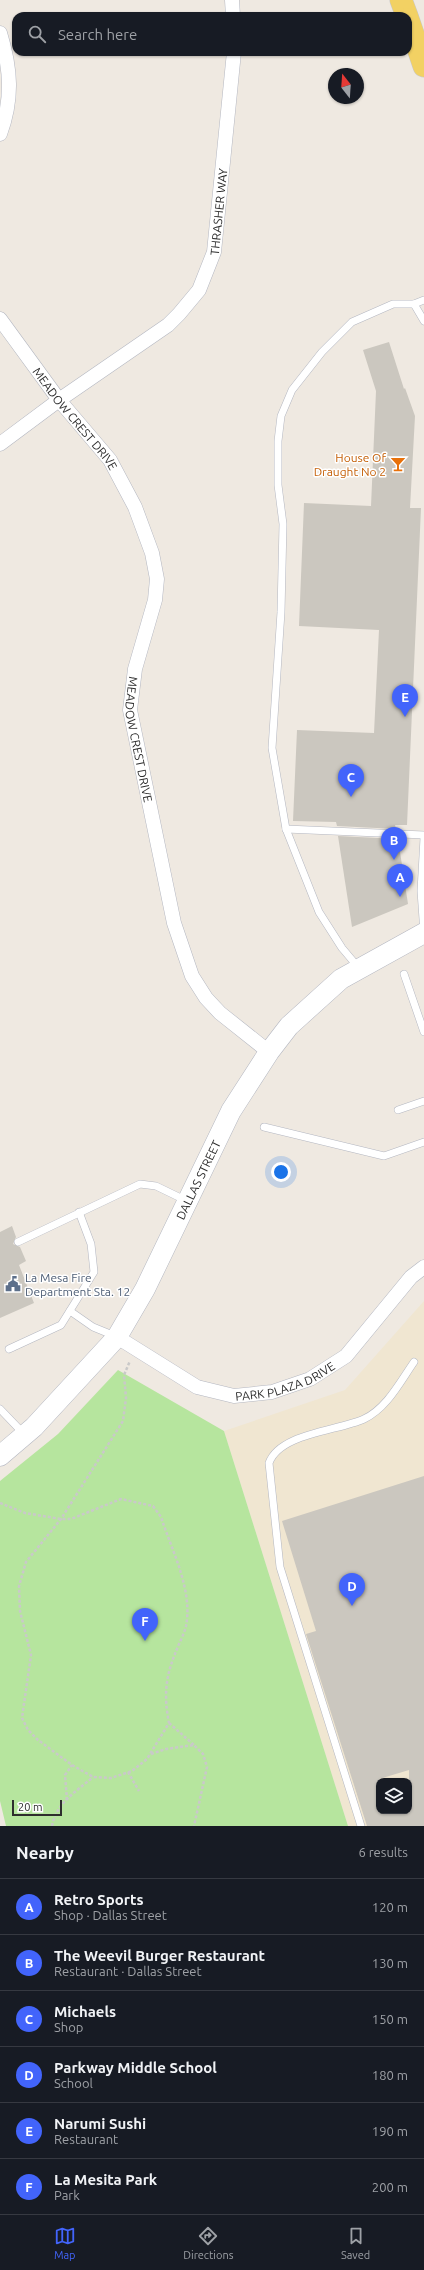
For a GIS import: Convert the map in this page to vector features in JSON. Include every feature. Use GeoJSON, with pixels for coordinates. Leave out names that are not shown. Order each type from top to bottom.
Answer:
{"type":"FeatureCollection","features":[{"type":"Feature","properties":{"kind":"main road"},"geometry":{"type":"LineString","coordinates":[[401,0],[406,12]]}},
{"type":"Feature","properties":{"kind":"main road"},"geometry":{"type":"LineString","coordinates":[[412,31],[424,66]]}},
{"type":"Feature","properties":{"kind":"street"},"geometry":{"type":"LineString","coordinates":[[232,0],[233,12]]}},
{"type":"Feature","properties":{"kind":"street"},"geometry":{"type":"LineString","coordinates":[[0,33],[8,59],[10,93],[0,134]]}},
{"type":"Feature","properties":{"kind":"street","name":"THRASHER WAY"},"geometry":{"type":"LineString","coordinates":[[0,444],[59,400],[141,342],[168,325],[190,302],[205,278],[212,259],[234,56]]}},
{"type":"Feature","properties":{"kind":"street","name":"MEADOW CREST DRIVE"},"geometry":{"type":"LineString","coordinates":[[0,319],[59,400],[110,460],[135,507],[156,566],[155,600],[135,669],[130,710],[160,863],[174,923],[192,976],[206,998],[220,1013],[270,1052]]}},
{"type":"Feature","properties":{"kind":"street","name":"DALLAS STREET"},"geometry":{"type":"LineString","coordinates":[[0,1456],[25,1435],[117,1337],[145,1289],[231,1111],[270,1052],[290,1026],[341,979],[424,933]]}},
{"type":"Feature","properties":{"kind":"street","name":"PARK PLAZA DRIVE"},"geometry":{"type":"LineString","coordinates":[[117,1337],[135,1350],[197,1387],[234,1396],[272,1392],[310,1379],[346,1356],[411,1276],[424,1267]]}},
{"type":"Feature","properties":{"kind":"lane"},"geometry":{"type":"LineString","coordinates":[[359,969],[342,948],[319,912],[286,829],[272,748],[282,612],[283,524],[278,485],[278,441],[281,416],[292,390],[322,352],[352,322],[393,304],[414,304],[424,300]]}},
{"type":"Feature","properties":{"kind":"lane"},"geometry":{"type":"LineString","coordinates":[[414,304],[424,321]]}},
{"type":"Feature","properties":{"kind":"lane"},"geometry":{"type":"LineString","coordinates":[[286,829],[424,836],[421,891],[424,933]]}},
{"type":"Feature","properties":{"kind":"lane"},"geometry":{"type":"LineString","coordinates":[[404,974],[424,1032]]}},
{"type":"Feature","properties":{"kind":"lane"},"geometry":{"type":"LineString","coordinates":[[398,1110],[424,1101]]}},
{"type":"Feature","properties":{"kind":"lane"},"geometry":{"type":"LineString","coordinates":[[264,1126],[384,1156],[424,1142]]}},
{"type":"Feature","properties":{"kind":"lane"},"geometry":{"type":"LineString","coordinates":[[18,1242],[140,1184],[156,1186],[188,1201]]}},
{"type":"Feature","properties":{"kind":"lane"},"geometry":{"type":"LineString","coordinates":[[9,1349],[61,1326],[94,1272],[91,1244],[79,1212]]}},
{"type":"Feature","properties":{"kind":"lane"},"geometry":{"type":"LineString","coordinates":[[70,1311],[93,1327],[117,1337]]}},
{"type":"Feature","properties":{"kind":"lane"},"geometry":{"type":"LineString","coordinates":[[361,1826],[280,1567],[269,1463],[271,1456],[278,1449],[298,1439],[364,1419],[376,1411],[391,1396],[414,1362]]}},
{"type":"Feature","properties":{"kind":"lane"},"geometry":{"type":"LineString","coordinates":[[0,1409],[25,1435]]}},
{"type":"Feature","properties":{"kind":"path"},"geometry":{"type":"LineString","coordinates":[[135,1350],[124,1375],[126,1398],[123,1421],[61,1519],[26,1562],[19,1586],[20,1611],[31,1655],[22,1718],[28,1730],[38,1740],[72,1764],[93,1777],[111,1778],[128,1772],[147,1759],[169,1723]]}},
{"type":"Feature","properties":{"kind":"path"},"geometry":{"type":"LineString","coordinates":[[0,1503],[25,1514],[71,1519],[121,1499],[153,1506],[161,1517],[187,1596],[186,1626],[170,1666],[166,1683],[165,1702],[169,1723],[203,1754],[207,1767],[194,1826]]}},
{"type":"Feature","properties":{"kind":"path"},"geometry":{"type":"LineString","coordinates":[[150,1754],[166,1749],[194,1745]]}},
{"type":"Feature","properties":{"kind":"path"},"geometry":{"type":"LineString","coordinates":[[67,1800],[65,1775],[72,1764]]}},
{"type":"Feature","properties":{"kind":"path"},"geometry":{"type":"LineString","coordinates":[[128,1772],[138,1791]]}},
{"type":"Feature","properties":{"kind":"path"},"geometry":{"type":"LineString","coordinates":[[52,1826],[54,1814],[67,1800],[93,1777]]}},
{"type":"Feature","properties":{"kind":"shaded area"},"geometry":{"type":"Polygon","coordinates":[[[424,1301],[424,1826],[348,1826],[224,1431],[345,1390],[424,1301]]]}},
{"type":"Feature","properties":{"kind":"green space"},"geometry":{"type":"Polygon","coordinates":[[[118,1370],[224,1431],[348,1826],[6,1826],[0,1801],[0,1481],[58,1434],[118,1370]]]}},
{"type":"Feature","properties":{"kind":"building"},"geometry":{"type":"Polygon","coordinates":[[[389,342],[404,389],[405,388],[415,416],[410,508],[421,508],[407,825],[395,825],[396,829],[337,826],[336,822],[293,821],[297,730],[374,733],[379,630],[299,626],[304,503],[371,506],[376,391],[363,350],[389,342]]]}},
{"type":"Feature","properties":{"kind":"building"},"geometry":{"type":"Polygon","coordinates":[[[338,836],[398,839],[408,904],[352,927],[338,836]]]}},
{"type":"Feature","properties":{"kind":"building","name":"La Mesa Fire Department Sta. 12"},"geometry":{"type":"Polygon","coordinates":[[[12,1226],[16,1237],[13,1244],[20,1247],[26,1261],[19,1265],[34,1303],[0,1318],[0,1232],[12,1226]]]}},
{"type":"Feature","properties":{"kind":"building"},"geometry":{"type":"Polygon","coordinates":[[[424,1476],[424,1826],[367,1826],[306,1634],[316,1631],[282,1521],[424,1476]]]}},
{"type":"Feature","properties":{"kind":"place","name":"House Of Draught No 2"},"geometry":{"type":"Point","coordinates":[398,464]}},
{"type":"Feature","properties":{"kind":"place","name":"Narumi Sushi"},"geometry":{"type":"Point","coordinates":[405,717]}},
{"type":"Feature","properties":{"kind":"place","name":"Michaels"},"geometry":{"type":"Point","coordinates":[351,797]}},
{"type":"Feature","properties":{"kind":"place","name":"The Weevil Burger Restaurant"},"geometry":{"type":"Point","coordinates":[394,860]}},
{"type":"Feature","properties":{"kind":"place","name":"Retro Sports"},"geometry":{"type":"Point","coordinates":[400,897]}},
{"type":"Feature","properties":{"kind":"place","name":"La Mesa Fire Department Sta. 12"},"geometry":{"type":"Point","coordinates":[13,1284]}},
{"type":"Feature","properties":{"kind":"place","name":"Parkway Middle School"},"geometry":{"type":"Point","coordinates":[352,1606]}},
{"type":"Feature","properties":{"kind":"place","name":"La Mesita Park"},"geometry":{"type":"Point","coordinates":[145,1641]}}]}
